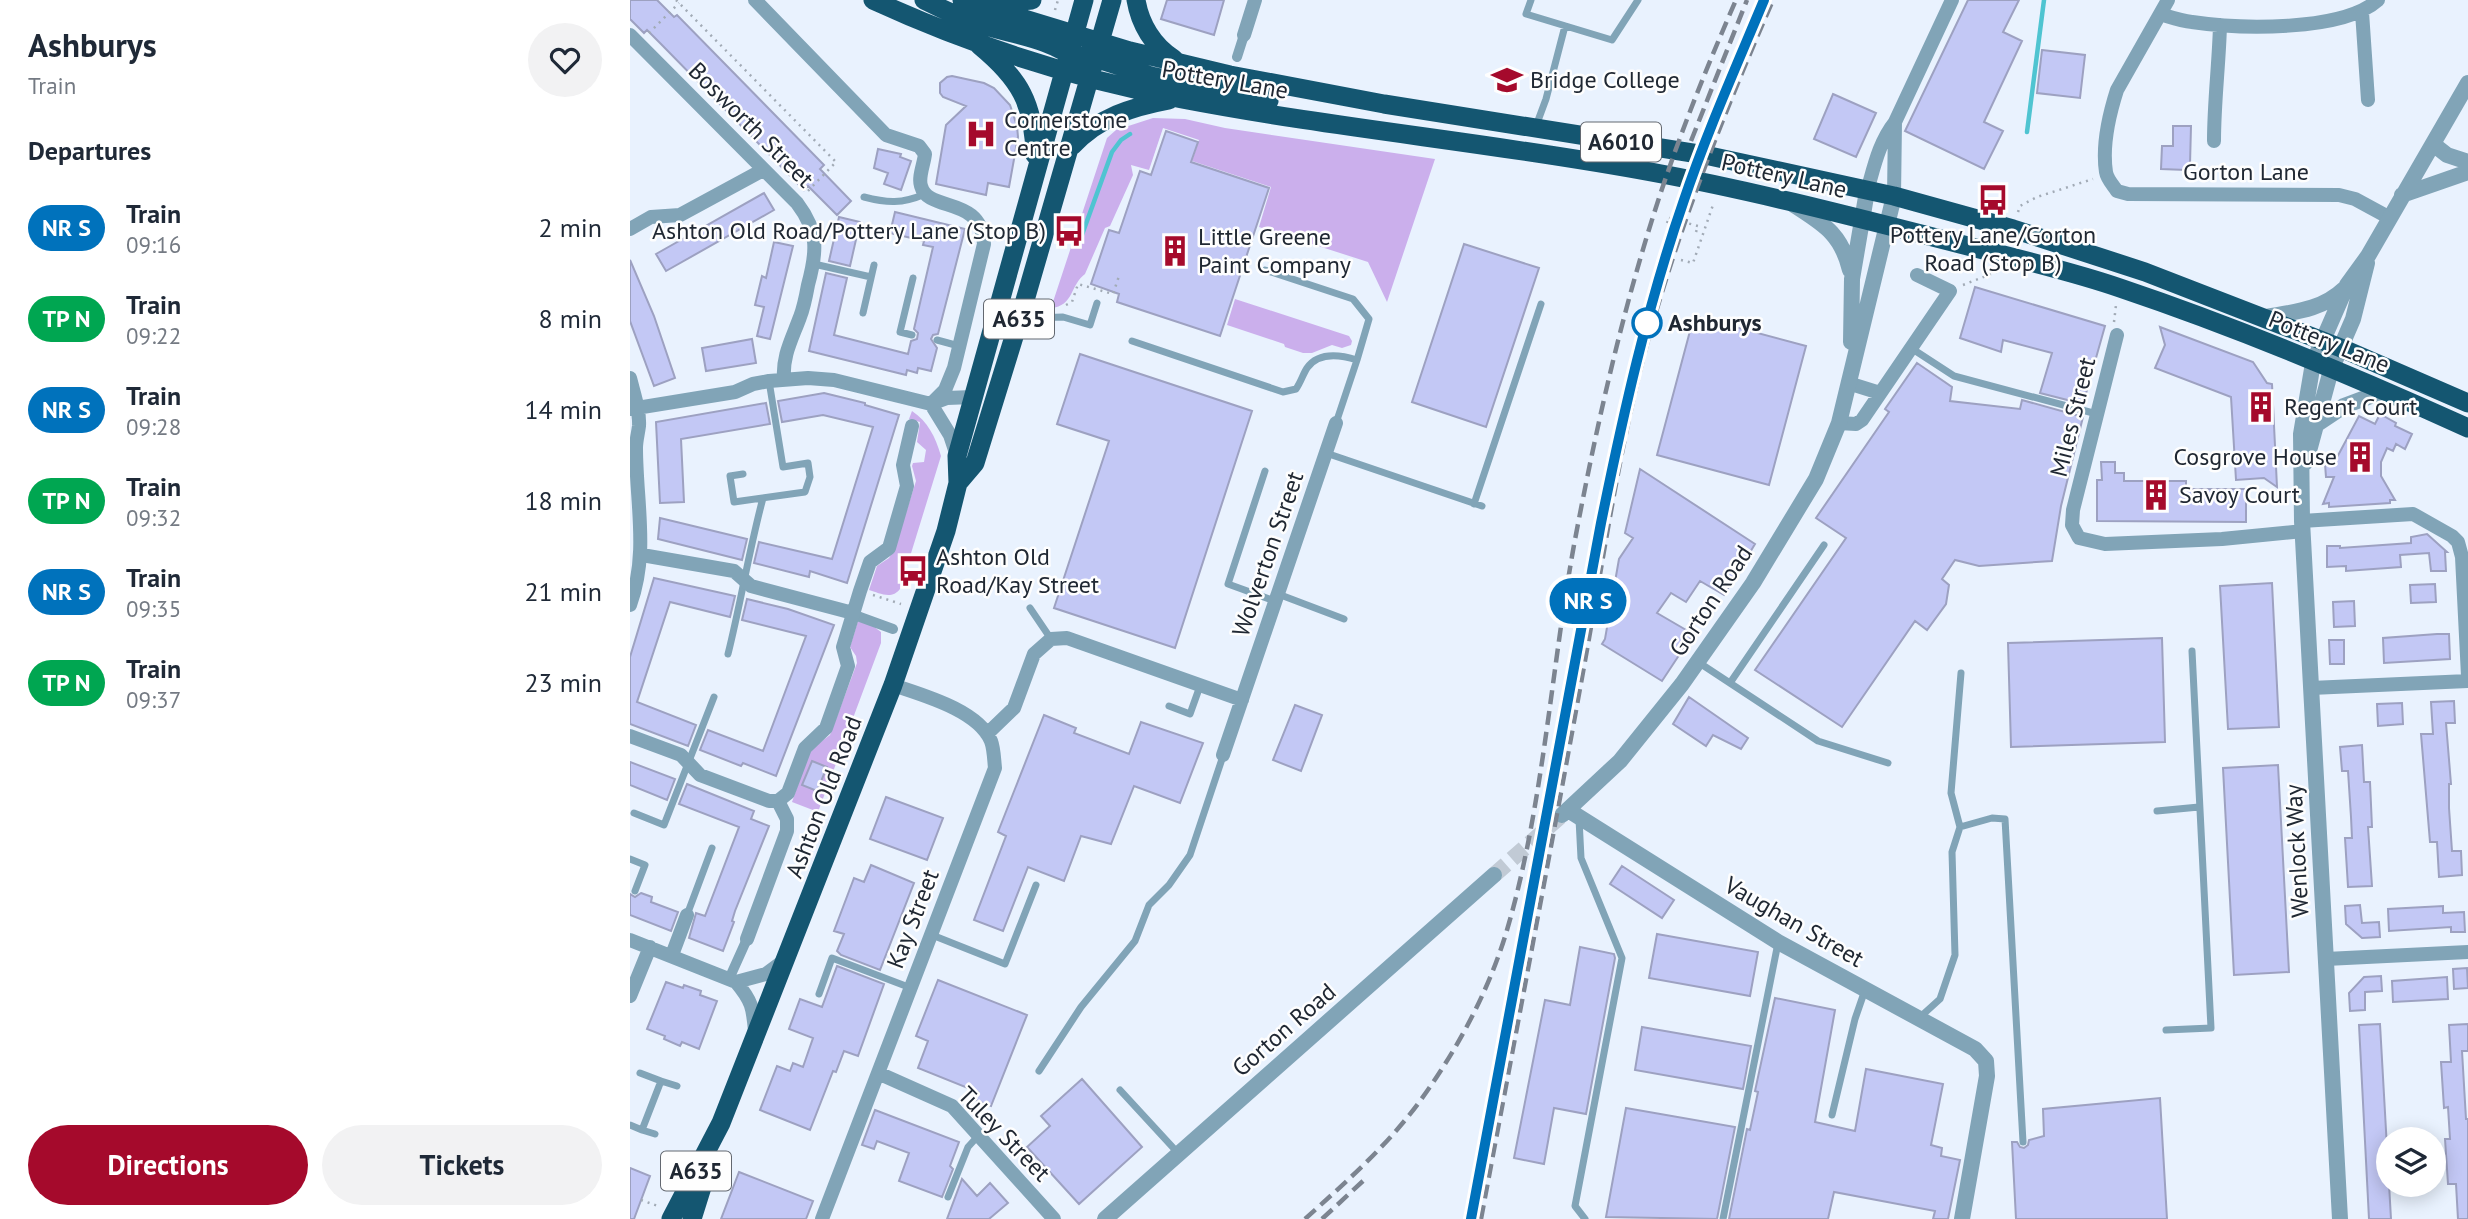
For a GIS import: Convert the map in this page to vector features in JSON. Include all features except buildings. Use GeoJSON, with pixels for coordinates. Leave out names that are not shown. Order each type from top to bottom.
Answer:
{"type":"FeatureCollection","features":[{"type":"Feature","properties":{"kind":"highway","name":"A6010"},"geometry":{"type":"LineString","coordinates":[[873,0],[975,42],[1068,52]]}},
{"type":"Feature","properties":{"kind":"highway"},"geometry":{"type":"LineString","coordinates":[[924,0],[975,23],[1068,52]]}},
{"type":"Feature","properties":{"kind":"highway"},"geometry":{"type":"LineString","coordinates":[[966,2],[999,4],[1032,0]]}},
{"type":"Feature","properties":{"kind":"highway","name":"Ashton Old Road"},"geometry":{"type":"LineString","coordinates":[[692,1219],[721,1123],[893,685],[946,531],[958,483],[957,456],[1084,0]]}},
{"type":"Feature","properties":{"kind":"highway","name":"Ashton Old Road"},"geometry":{"type":"LineString","coordinates":[[958,483],[975,463],[1112,0]]}},
{"type":"Feature","properties":{"kind":"highway"},"geometry":{"type":"LineString","coordinates":[[1136,0],[1145,29],[1153,40],[1171,57],[1185,64]]}},
{"type":"Feature","properties":{"kind":"highway","name":"A6010"},"geometry":{"type":"LineString","coordinates":[[966,2],[1068,52]]}},
{"type":"Feature","properties":{"kind":"highway"},"geometry":{"type":"LineString","coordinates":[[975,42],[995,58],[1023,92],[1034,139],[1034,177]]}},
{"type":"Feature","properties":{"kind":"highway","name":"Pottery Lane"},"geometry":{"type":"LineString","coordinates":[[1068,52],[1095,60],[1179,99],[1362,130],[1652,172],[1862,219],[2005,255],[2118,287],[2218,324],[2385,391],[2468,428]]}},
{"type":"Feature","properties":{"kind":"highway","name":"Pottery Lane"},"geometry":{"type":"LineString","coordinates":[[1068,52],[1095,60],[1185,64],[1371,102],[1704,155],[1894,196],[2013,229],[2145,272],[2266,317],[2468,403]]}},
{"type":"Feature","properties":{"kind":"highway"},"geometry":{"type":"LineString","coordinates":[[1095,60],[1192,85],[1367,118],[1500,148]]}},
{"type":"Feature","properties":{"kind":"highway"},"geometry":{"type":"LineString","coordinates":[[1069,149],[1085,132],[1102,120],[1137,107],[1179,99]]}},
{"type":"Feature","properties":{"kind":"highway","name":"Ashton Old Road"},"geometry":{"type":"LineString","coordinates":[[667,1214],[721,1123]]}},
{"type":"Feature","properties":{"kind":"street"},"geometry":{"type":"LineString","coordinates":[[755,0],[878,128],[886,135],[919,146],[925,154],[921,178],[925,194],[974,217],[984,236],[954,368],[945,390],[931,404]]}},
{"type":"Feature","properties":{"kind":"street"},"geometry":{"type":"LineString","coordinates":[[1237,57],[1255,0]]}},
{"type":"Feature","properties":{"kind":"street"},"geometry":{"type":"LineString","coordinates":[[1867,191],[1876,156],[1895,122],[1952,0]]}},
{"type":"Feature","properties":{"kind":"street"},"geometry":{"type":"LineString","coordinates":[[2106,175],[2106,142],[2113,101],[2168,0]]}},
{"type":"Feature","properties":{"kind":"street"},"geometry":{"type":"LineString","coordinates":[[2160,14],[2189,22],[2272,26],[2314,23],[2362,12],[2378,0]]}},
{"type":"Feature","properties":{"kind":"street"},"geometry":{"type":"LineString","coordinates":[[2362,12],[2368,100]]}},
{"type":"Feature","properties":{"kind":"street"},"geometry":{"type":"LineString","coordinates":[[2214,141],[2214,95],[2219,67],[2220,25]]}},
{"type":"Feature","properties":{"kind":"street","name":"Bosworth Street"},"geometry":{"type":"LineString","coordinates":[[634,40],[807,216],[816,247],[814,264],[800,317],[776,381]]}},
{"type":"Feature","properties":{"kind":"street"},"geometry":{"type":"LineString","coordinates":[[2402,195],[2468,83]]}},
{"type":"Feature","properties":{"kind":"street"},"geometry":{"type":"LineString","coordinates":[[1894,196],[1895,122]]}},
{"type":"Feature","properties":{"kind":"street"},"geometry":{"type":"LineString","coordinates":[[2433,144],[2447,155],[2468,162]]}},
{"type":"Feature","properties":{"kind":"street"},"geometry":{"type":"LineString","coordinates":[[630,229],[650,217],[680,215],[763,170]]}},
{"type":"Feature","properties":{"kind":"street"},"geometry":{"type":"LineString","coordinates":[[2402,195],[2468,172]]}},
{"type":"Feature","properties":{"kind":"street","name":"Gorton Lane"},"geometry":{"type":"LineString","coordinates":[[2106,175],[2117,191],[2128,194],[2339,195],[2355,199],[2390,218]]}},
{"type":"Feature","properties":{"kind":"street","name":"Gorton Road"},"geometry":{"type":"LineString","coordinates":[[1848,383],[1852,279],[1867,191]]}},
{"type":"Feature","properties":{"kind":"street","name":"Wenlock Way"},"geometry":{"type":"LineString","coordinates":[[2340,1219],[2311,688],[2301,434],[2322,366],[2332,344],[2347,285],[2368,256],[2402,195]]}},
{"type":"Feature","properties":{"kind":"street","name":"Gorton Road"},"geometry":{"type":"LineString","coordinates":[[1570,814],[1620,761],[1697,662],[1753,583],[1816,479],[1839,423],[1894,196]]}},
{"type":"Feature","properties":{"kind":"street"},"geometry":{"type":"LineString","coordinates":[[1791,203],[1830,229],[1845,250],[1852,279]]}},
{"type":"Feature","properties":{"kind":"street","name":"Wenlock Way"},"geometry":{"type":"LineString","coordinates":[[2332,344],[2353,319],[2368,256]]}},
{"type":"Feature","properties":{"kind":"street"},"geometry":{"type":"LineString","coordinates":[[1839,423],[1856,424],[1862,420],[1950,291],[1917,275]]}},
{"type":"Feature","properties":{"kind":"street"},"geometry":{"type":"LineString","coordinates":[[2266,317],[2311,309],[2333,299],[2347,285]]}},
{"type":"Feature","properties":{"kind":"street","name":"Miles Street"},"geometry":{"type":"LineString","coordinates":[[2115,331],[2073,510],[2072,525],[2079,538],[2105,544],[2222,539],[2303,526]]}},
{"type":"Feature","properties":{"kind":"street","name":"Wenlock Way"},"geometry":{"type":"LineString","coordinates":[[2301,481],[2317,424],[2322,366]]}},
{"type":"Feature","properties":{"kind":"street"},"geometry":{"type":"LineString","coordinates":[[630,378],[639,426],[636,446],[642,555],[630,605]]}},
{"type":"Feature","properties":{"kind":"street"},"geometry":{"type":"LineString","coordinates":[[634,408],[735,392],[753,384],[808,378],[834,380],[931,404],[947,398],[973,397]]}},
{"type":"Feature","properties":{"kind":"street"},"geometry":{"type":"LineString","coordinates":[[1848,383],[1880,393]]}},
{"type":"Feature","properties":{"kind":"street"},"geometry":{"type":"LineString","coordinates":[[2317,424],[2344,406],[2385,391]]}},
{"type":"Feature","properties":{"kind":"street"},"geometry":{"type":"LineString","coordinates":[[931,404],[950,435],[957,456]]}},
{"type":"Feature","properties":{"kind":"street","name":"Wolverton Street"},"geometry":{"type":"LineString","coordinates":[[1223,755],[1336,423]]}},
{"type":"Feature","properties":{"kind":"street"},"geometry":{"type":"LineString","coordinates":[[630,736],[681,755],[700,775],[769,801],[778,801],[788,793],[805,747],[826,728],[848,666],[843,647],[870,562],[889,548],[907,486],[902,465],[912,426]]}},
{"type":"Feature","properties":{"kind":"street"},"geometry":{"type":"LineString","coordinates":[[2303,526],[2413,514],[2452,536],[2463,539],[2468,676]]}},
{"type":"Feature","properties":{"kind":"street"},"geometry":{"type":"LineString","coordinates":[[642,555],[734,570],[751,586],[853,613],[893,629]]}},
{"type":"Feature","properties":{"kind":"street"},"geometry":{"type":"LineString","coordinates":[[893,685],[967,714],[987,734],[1014,708],[1034,654],[1051,639],[1067,638],[1242,700]]}},
{"type":"Feature","properties":{"kind":"street"},"geometry":{"type":"LineString","coordinates":[[2311,688],[2468,681]]}},
{"type":"Feature","properties":{"kind":"street","name":"Kay Street"},"geometry":{"type":"LineString","coordinates":[[822,1219],[995,768],[992,743],[987,734]]}},
{"type":"Feature","properties":{"kind":"street"},"geometry":{"type":"LineString","coordinates":[[732,981],[786,831],[787,819],[778,801]]}},
{"type":"Feature","properties":{"kind":"street","name":"Vaughan Street"},"geometry":{"type":"LineString","coordinates":[[1570,814],[1779,942],[1975,1049],[1986,1061],[1987,1076],[1962,1219]]}},
{"type":"Feature","properties":{"kind":"street","name":"Gorton Road"},"geometry":{"type":"LineString","coordinates":[[1105,1219],[1122,1213],[1179,1153],[1494,875]]}},
{"type":"Feature","properties":{"kind":"street"},"geometry":{"type":"LineString","coordinates":[[672,955],[687,915]]}},
{"type":"Feature","properties":{"kind":"street"},"geometry":{"type":"LineString","coordinates":[[630,940],[732,981],[748,996],[753,1007],[755,1040]]}},
{"type":"Feature","properties":{"kind":"street"},"geometry":{"type":"LineString","coordinates":[[630,996],[650,947]]}},
{"type":"Feature","properties":{"kind":"street"},"geometry":{"type":"LineString","coordinates":[[2326,959],[2468,952]]}},
{"type":"Feature","properties":{"kind":"street"},"geometry":{"type":"LineString","coordinates":[[732,981],[766,974],[786,959]]}},
{"type":"Feature","properties":{"kind":"street","name":"Tuley Street"},"geometry":{"type":"LineString","coordinates":[[878,1073],[952,1106],[1054,1219]]}},
{"type":"Feature","properties":{"kind":"lane"},"geometry":{"type":"LineString","coordinates":[[1531,0],[1526,14],[1612,40],[1638,0]]}},
{"type":"Feature","properties":{"kind":"lane"},"geometry":{"type":"LineString","coordinates":[[1535,129],[1546,99],[1565,26]]}},
{"type":"Feature","properties":{"kind":"lane"},"geometry":{"type":"LineString","coordinates":[[864,197],[888,204],[912,200],[925,194]]}},
{"type":"Feature","properties":{"kind":"lane"},"geometry":{"type":"LineString","coordinates":[[814,264],[871,277]]}},
{"type":"Feature","properties":{"kind":"lane"},"geometry":{"type":"LineString","coordinates":[[863,313],[874,265]]}},
{"type":"Feature","properties":{"kind":"lane"},"geometry":{"type":"LineString","coordinates":[[1265,270],[1353,299],[1370,319],[1336,423]]}},
{"type":"Feature","properties":{"kind":"lane"},"geometry":{"type":"LineString","coordinates":[[912,335],[900,332],[913,278]]}},
{"type":"Feature","properties":{"kind":"lane"},"geometry":{"type":"LineString","coordinates":[[1021,314],[1033,318],[1063,317],[1090,325],[1097,303]]}},
{"type":"Feature","properties":{"kind":"lane"},"geometry":{"type":"LineString","coordinates":[[1326,453],[1478,505],[1541,304]]}},
{"type":"Feature","properties":{"kind":"lane"},"geometry":{"type":"LineString","coordinates":[[937,340],[959,346]]}},
{"type":"Feature","properties":{"kind":"lane"},"geometry":{"type":"LineString","coordinates":[[1132,341],[1283,392],[1296,389],[1306,369],[1313,362],[1336,354],[1357,360]]}},
{"type":"Feature","properties":{"kind":"lane"},"geometry":{"type":"LineString","coordinates":[[1911,348],[1954,376],[2097,414]]}},
{"type":"Feature","properties":{"kind":"lane"},"geometry":{"type":"LineString","coordinates":[[743,474],[730,476],[734,502],[805,492],[810,477],[808,463],[783,467],[776,381]]}},
{"type":"Feature","properties":{"kind":"lane"},"geometry":{"type":"LineString","coordinates":[[1265,471],[1228,584],[1344,620]]}},
{"type":"Feature","properties":{"kind":"lane"},"geometry":{"type":"LineString","coordinates":[[728,654],[763,498]]}},
{"type":"Feature","properties":{"kind":"lane"},"geometry":{"type":"LineString","coordinates":[[1730,683],[1824,545]]}},
{"type":"Feature","properties":{"kind":"lane"},"geometry":{"type":"LineString","coordinates":[[1030,608],[1051,639]]}},
{"type":"Feature","properties":{"kind":"lane"},"geometry":{"type":"LineString","coordinates":[[2166,1030],[2211,1028],[2192,651]]}},
{"type":"Feature","properties":{"kind":"lane"},"geometry":{"type":"LineString","coordinates":[[1697,662],[1818,741],[1888,763]]}},
{"type":"Feature","properties":{"kind":"lane"},"geometry":{"type":"LineString","coordinates":[[1919,1018],[1940,999],[1955,955],[1952,852],[1960,827],[1951,793],[1961,673]]}},
{"type":"Feature","properties":{"kind":"lane"},"geometry":{"type":"LineString","coordinates":[[1170,706],[1190,714],[1200,685]]}},
{"type":"Feature","properties":{"kind":"lane"},"geometry":{"type":"LineString","coordinates":[[634,813],[664,825],[714,697]]}},
{"type":"Feature","properties":{"kind":"lane"},"geometry":{"type":"LineString","coordinates":[[1039,1071],[1081,1007],[1135,940],[1149,905],[1170,885],[1190,855],[1223,755]]}},
{"type":"Feature","properties":{"kind":"lane"},"geometry":{"type":"LineString","coordinates":[[2157,811],[2199,807]]}},
{"type":"Feature","properties":{"kind":"lane"},"geometry":{"type":"LineString","coordinates":[[1570,814],[1581,858],[1622,958],[1575,1206],[1585,1219]]}},
{"type":"Feature","properties":{"kind":"lane"},"geometry":{"type":"LineString","coordinates":[[1960,827],[1992,818],[2005,819],[2023,1142]]}},
{"type":"Feature","properties":{"kind":"lane"},"geometry":{"type":"LineString","coordinates":[[687,915],[712,848]]}},
{"type":"Feature","properties":{"kind":"lane"},"geometry":{"type":"LineString","coordinates":[[630,859],[645,865],[635,891]]}},
{"type":"Feature","properties":{"kind":"lane"},"geometry":{"type":"LineString","coordinates":[[931,935],[1005,964],[1036,885]]}},
{"type":"Feature","properties":{"kind":"lane"},"geometry":{"type":"LineString","coordinates":[[1723,1219],[1779,942]]}},
{"type":"Feature","properties":{"kind":"lane"},"geometry":{"type":"LineString","coordinates":[[819,994],[832,958],[911,988]]}},
{"type":"Feature","properties":{"kind":"lane"},"geometry":{"type":"LineString","coordinates":[[1832,1115],[1865,989]]}},
{"type":"Feature","properties":{"kind":"lane"},"geometry":{"type":"LineString","coordinates":[[640,1073],[677,1086]]}},
{"type":"Feature","properties":{"kind":"lane"},"geometry":{"type":"LineString","coordinates":[[642,1130],[661,1081]]}},
{"type":"Feature","properties":{"kind":"lane"},"geometry":{"type":"LineString","coordinates":[[1120,1090],[1179,1153]]}},
{"type":"Feature","properties":{"kind":"lane"},"geometry":{"type":"LineString","coordinates":[[630,1125],[655,1134]]}},
{"type":"Feature","properties":{"kind":"lane"},"geometry":{"type":"LineString","coordinates":[[948,1198],[968,1147],[978,1136]]}},
{"type":"Feature","properties":{"kind":"path"},"geometry":{"type":"LineString","coordinates":[[634,40],[677,2],[836,162],[797,203]]}},
{"type":"Feature","properties":{"kind":"path"},"geometry":{"type":"LineString","coordinates":[[2017,213],[2020,206],[2038,197],[2106,175]]}},
{"type":"Feature","properties":{"kind":"path"},"geometry":{"type":"LineString","coordinates":[[1681,260],[1693,263],[1713,206]]}},
{"type":"Feature","properties":{"kind":"path"},"geometry":{"type":"LineString","coordinates":[[1667,223],[1669,218],[1698,226],[1696,232]]}},
{"type":"Feature","properties":{"kind":"path"},"geometry":{"type":"LineString","coordinates":[[1950,291],[2000,270],[2005,255]]}},
{"type":"Feature","properties":{"kind":"path"},"geometry":{"type":"LineString","coordinates":[[1058,310],[1072,302],[1078,284],[1113,294],[1119,276]]}},
{"type":"Feature","properties":{"kind":"path"},"geometry":{"type":"LineString","coordinates":[[2115,331],[2118,287]]}},
{"type":"Feature","properties":{"kind":"path"},"geometry":{"type":"LineString","coordinates":[[860,591],[901,604]]}},
{"type":"Feature","properties":{"kind":"path"},"geometry":{"type":"LineString","coordinates":[[641,1200],[667,1214]]}},
{"type":"Feature","properties":{"kind":"shaded area"},"geometry":{"type":"Polygon","coordinates":[[[1153,118],[1185,119],[1225,128],[1435,159],[1387,302],[1368,262],[1259,227],[1271,187],[1192,161],[1199,140],[1163,128],[1149,170],[1131,165],[1133,175],[1085,274],[1064,303],[1051,308],[1107,138],[1116,130],[1153,118]]]}},
{"type":"Feature","properties":{"kind":"shaded area"},"geometry":{"type":"Polygon","coordinates":[[[1235,299],[1349,336],[1351,345],[1342,348],[1332,345],[1312,353],[1303,353],[1227,325],[1235,299]]]}},
{"type":"Feature","properties":{"kind":"shaded area"},"geometry":{"type":"Polygon","coordinates":[[[912,411],[930,430],[941,456],[900,589],[885,595],[869,590],[877,566],[889,558],[894,550],[916,481],[912,466],[913,463],[924,462],[926,450],[917,442],[920,422],[909,419],[912,411]]]}},
{"type":"Feature","properties":{"kind":"shaded area"},"geometry":{"type":"Polygon","coordinates":[[[858,621],[881,632],[881,643],[818,812],[792,802],[810,750],[830,735],[857,663],[850,647],[858,621]]]}},
{"type":"Feature","properties":{"kind":"waterway"},"geometry":{"type":"LineString","coordinates":[[2027,132],[2044,0]]}},
{"type":"Feature","properties":{"kind":"waterway"},"geometry":{"type":"LineString","coordinates":[[1079,243],[1112,152],[1121,140],[1130,134]]}},
{"type":"Feature","properties":{"kind":"tunnel"},"geometry":{"type":"LineString","coordinates":[[1494,875],[1562,815]]}},
{"type":"Feature","properties":{"kind":"railway"},"geometry":{"type":"LineString","coordinates":[[1305,1219],[1380,1148],[1420,1101],[1471,1019],[1500,953],[1529,836],[1574,545],[1611,370],[1633,283],[1667,173],[1736,0]]}},
{"type":"Feature","properties":{"kind":"railway"},"geometry":{"type":"LineString","coordinates":[[1691,141],[1747,0]]}},
{"type":"Feature","properties":{"kind":"railway"},"geometry":{"type":"LineString","coordinates":[[1481,1219],[1571,741],[1613,498],[1641,369],[1664,284],[1692,202],[1773,0]]}},
{"type":"Feature","properties":{"kind":"railway"},"geometry":{"type":"LineString","coordinates":[[1322,1219],[1363,1181]]}},
{"type":"Feature","properties":{"kind":"train"},"geometry":{"type":"LineString","coordinates":[[1471,1219],[1624,412],[1648,317],[1683,202],[1764,0]]}},
{"type":"Feature","properties":{"kind":"place","name":"Bridge College"},"geometry":{"type":"Point","coordinates":[1507,80]}},
{"type":"Feature","properties":{"kind":"place","name":"Cornerstone Centre"},"geometry":{"type":"Point","coordinates":[981,134]}},
{"type":"Feature","properties":{"kind":"place","name":"Pottery Lane/Gorton Road (Stop B)"},"geometry":{"type":"Point","coordinates":[1993,200]}},
{"type":"Feature","properties":{"kind":"place","name":"Ashton Old Road/Pottery Lane (Stop B)"},"geometry":{"type":"Point","coordinates":[1069,231]}},
{"type":"Feature","properties":{"kind":"place","name":"Little Greene Paint Company"},"geometry":{"type":"Point","coordinates":[1175,251]}},
{"type":"Feature","properties":{"kind":"place","name":"Ashburys"},"geometry":{"type":"Point","coordinates":[1647,323]}},
{"type":"Feature","properties":{"kind":"place","name":"Regent Court"},"geometry":{"type":"Point","coordinates":[2261,407]}},
{"type":"Feature","properties":{"kind":"place","name":"Cosgrove House"},"geometry":{"type":"Point","coordinates":[2360,457]}},
{"type":"Feature","properties":{"kind":"place","name":"Savoy Court"},"geometry":{"type":"Point","coordinates":[2156,495]}},
{"type":"Feature","properties":{"kind":"place","name":"Ashton Old Road/Kay Street"},"geometry":{"type":"Point","coordinates":[913,571]}}]}
